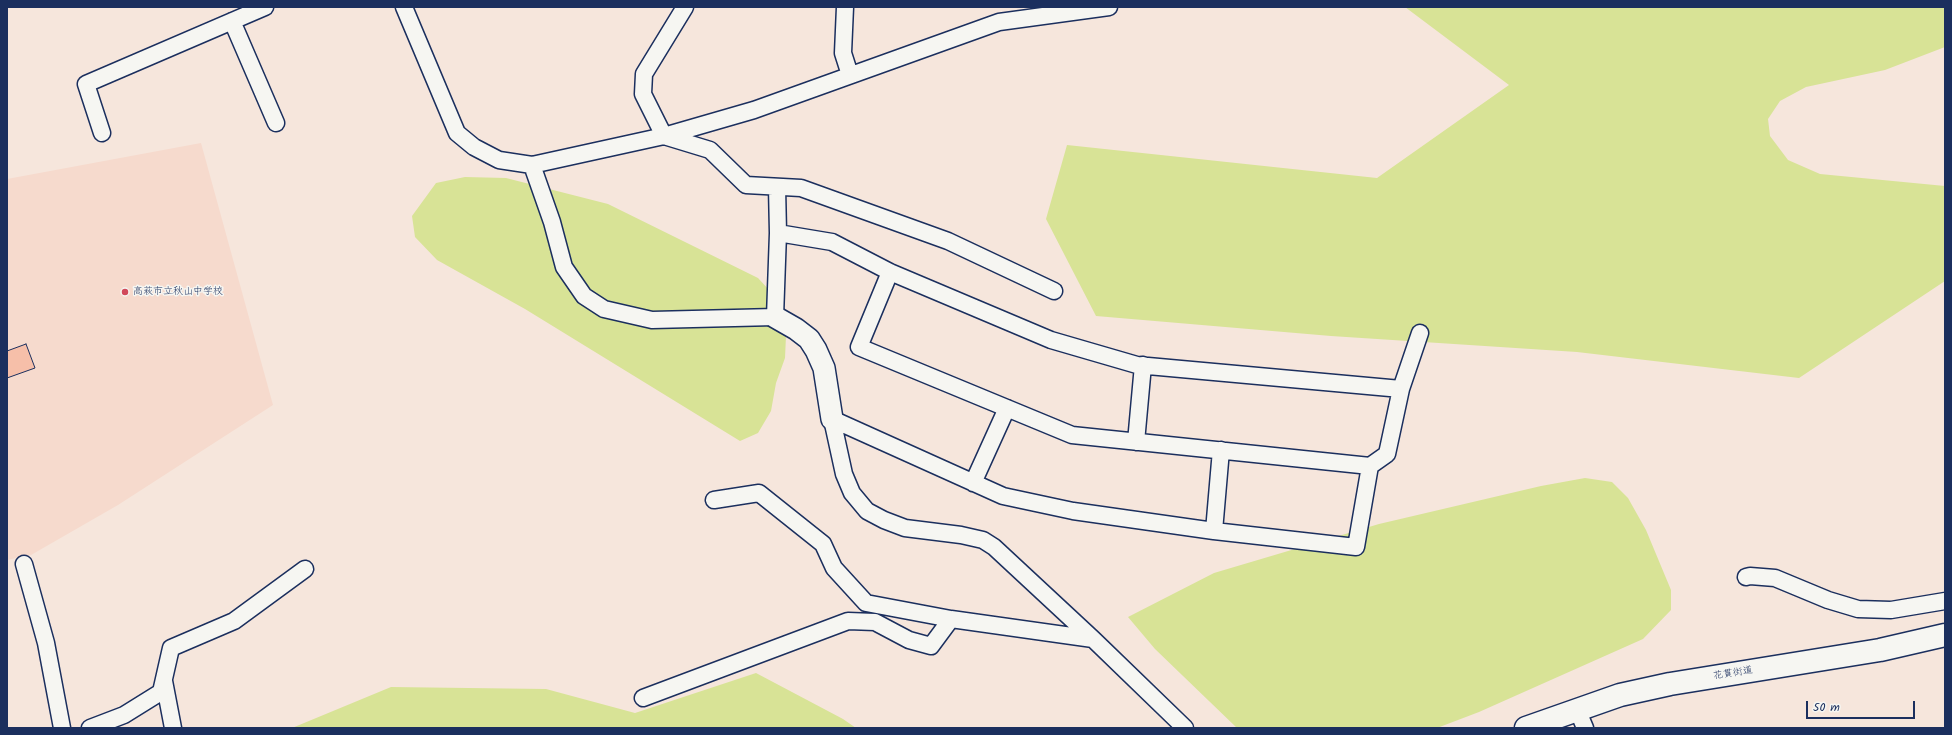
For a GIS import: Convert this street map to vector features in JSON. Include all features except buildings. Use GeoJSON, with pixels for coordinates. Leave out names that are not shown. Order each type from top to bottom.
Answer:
{"type":"FeatureCollection","features":[{"type":"Feature","properties":{"kind":"highway","name":"花貫街道"},"geometry":{"type":"LineString","coordinates":[[1526,728],[1581,718],[1620,695],[1670,684],[1880,650],[1945,634]]}},
{"type":"Feature","properties":{"kind":"street"},"geometry":{"type":"LineString","coordinates":[[102,133],[86,84],[239,15],[265,7]]}},
{"type":"Feature","properties":{"kind":"street"},"geometry":{"type":"LineString","coordinates":[[685,7],[644,74],[643,94],[664,136],[710,150],[746,185],[801,188],[948,241],[1054,291]]}},
{"type":"Feature","properties":{"kind":"street"},"geometry":{"type":"LineString","coordinates":[[845,7],[843,53],[850,75]]}},
{"type":"Feature","properties":{"kind":"street"},"geometry":{"type":"LineString","coordinates":[[408,8],[457,133],[474,148],[499,160],[532,165],[664,136],[754,110],[999,22],[1108,7]]}},
{"type":"Feature","properties":{"kind":"street"},"geometry":{"type":"LineString","coordinates":[[239,15],[276,122]]}},
{"type":"Feature","properties":{"kind":"street"},"geometry":{"type":"LineString","coordinates":[[532,165],[552,222],[564,267],[584,296],[604,309],[652,320],[775,317],[809,339],[824,368],[832,419],[844,474],[852,493],[867,511],[884,520],[905,528],[961,535],[983,540],[999,552],[1093,639],[1185,728]]}},
{"type":"Feature","properties":{"kind":"street"},"geometry":{"type":"LineString","coordinates":[[775,317],[778,233],[777,187]]}},
{"type":"Feature","properties":{"kind":"street"},"geometry":{"type":"LineString","coordinates":[[778,233],[832,242],[890,272],[1051,340],[1143,365],[1402,389]]}},
{"type":"Feature","properties":{"kind":"street"},"geometry":{"type":"LineString","coordinates":[[890,272],[859,346],[1072,435],[1370,466],[1387,454],[1402,389],[1420,333]]}},
{"type":"Feature","properties":{"kind":"street"},"geometry":{"type":"LineString","coordinates":[[1136,442],[1143,365]]}},
{"type":"Feature","properties":{"kind":"street"},"geometry":{"type":"LineString","coordinates":[[973,483],[1007,408]]}},
{"type":"Feature","properties":{"kind":"street"},"geometry":{"type":"LineString","coordinates":[[832,419],[1003,496],[1073,511],[1214,531],[1356,548],[1370,466]]}},
{"type":"Feature","properties":{"kind":"street"},"geometry":{"type":"LineString","coordinates":[[1214,531],[1221,450]]}},
{"type":"Feature","properties":{"kind":"street"},"geometry":{"type":"LineString","coordinates":[[714,500],[759,493],[823,544],[834,568],[866,603],[951,619],[1093,639]]}},
{"type":"Feature","properties":{"kind":"street"},"geometry":{"type":"LineString","coordinates":[[24,564],[46,643],[62,728]]}},
{"type":"Feature","properties":{"kind":"street"},"geometry":{"type":"LineString","coordinates":[[90,728],[124,715],[161,692],[170,648],[234,621],[305,569]]}},
{"type":"Feature","properties":{"kind":"street"},"geometry":{"type":"LineString","coordinates":[[1746,577],[1775,578],[1828,600],[1858,609],[1891,610],[1945,601]]}},
{"type":"Feature","properties":{"kind":"street"},"geometry":{"type":"LineString","coordinates":[[643,698],[848,621],[875,622],[909,640],[931,646],[951,619]]}},
{"type":"Feature","properties":{"kind":"street"},"geometry":{"type":"LineString","coordinates":[[164,681],[173,728]]}},
{"type":"Feature","properties":{"kind":"shaded area","name":"高萩市立秋山中学校"},"geometry":{"type":"Polygon","coordinates":[[[201,143],[273,405],[118,505],[31,555],[7,560],[7,179],[201,143]]]}},
{"type":"Feature","properties":{"kind":"green space"},"geometry":{"type":"Polygon","coordinates":[[[1405,7],[1945,7],[1945,47],[1885,70],[1806,87],[1780,101],[1768,119],[1770,136],[1788,160],[1820,174],[1945,186],[1945,281],[1799,378],[1577,352],[1331,336],[1096,316],[1046,219],[1067,145],[1377,178],[1509,85],[1405,7]]]}},
{"type":"Feature","properties":{"kind":"green space"},"geometry":{"type":"Polygon","coordinates":[[[465,177],[506,178],[608,204],[758,278],[781,303],[787,314],[785,358],[776,383],[771,411],[758,433],[740,441],[525,309],[437,260],[415,237],[412,216],[436,183],[465,177]]]}},
{"type":"Feature","properties":{"kind":"green space"},"geometry":{"type":"Polygon","coordinates":[[[1585,478],[1612,482],[1628,498],[1646,530],[1671,590],[1671,610],[1643,639],[1479,712],[1437,728],[1237,728],[1155,649],[1128,617],[1214,573],[1379,524],[1541,486],[1585,478]]]}},
{"type":"Feature","properties":{"kind":"green space"},"geometry":{"type":"Polygon","coordinates":[[[756,673],[843,719],[856,728],[292,728],[391,687],[546,689],[635,713],[756,673]]]}},
{"type":"Feature","properties":{"kind":"place","name":"高萩市立秋山中学校"},"geometry":{"type":"Point","coordinates":[125,292]}}]}
